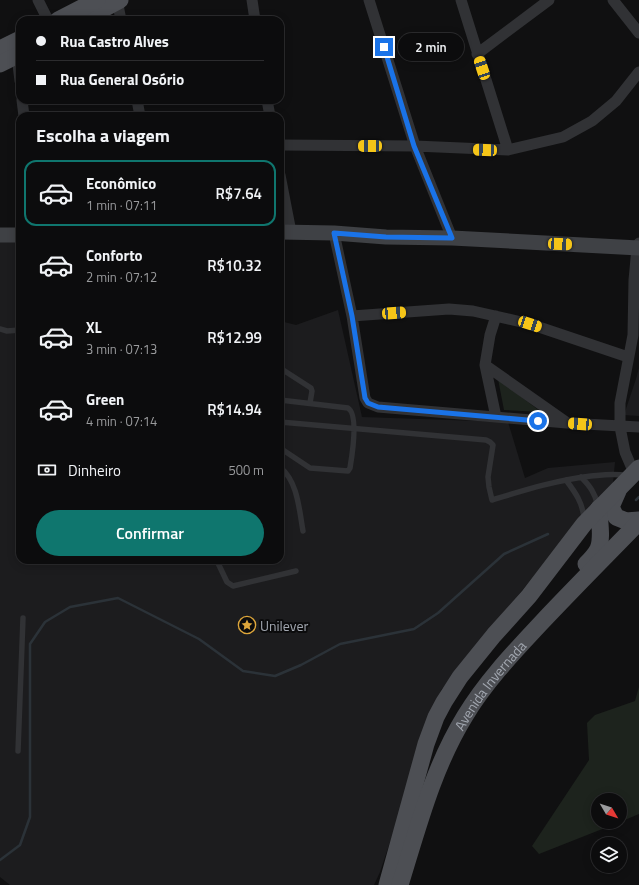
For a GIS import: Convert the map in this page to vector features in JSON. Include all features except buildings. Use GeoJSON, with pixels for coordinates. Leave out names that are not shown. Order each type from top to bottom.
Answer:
{"type":"FeatureCollection","features":[{"type":"Feature","properties":{"kind":"main road"},"geometry":{"type":"LineString","coordinates":[[66,16],[97,0]]}},
{"type":"Feature","properties":{"kind":"main road"},"geometry":{"type":"LineString","coordinates":[[90,16],[118,1]]}},
{"type":"Feature","properties":{"kind":"main road"},"geometry":{"type":"LineString","coordinates":[[0,49],[16,41]]}},
{"type":"Feature","properties":{"kind":"main road"},"geometry":{"type":"LineString","coordinates":[[0,64],[16,56]]}},
{"type":"Feature","properties":{"kind":"main road"},"geometry":{"type":"LineString","coordinates":[[286,232],[638,246]]}},
{"type":"Feature","properties":{"kind":"main road"},"geometry":{"type":"LineString","coordinates":[[0,235],[16,235]]}},
{"type":"Feature","properties":{"kind":"main road"},"geometry":{"type":"LineString","coordinates":[[631,476],[612,503],[611,507],[616,517],[620,520],[632,522],[639,521]]}},
{"type":"Feature","properties":{"kind":"main road","name":"Avenida Invernada"},"geometry":{"type":"LineString","coordinates":[[387,885],[426,744],[444,702],[460,677],[528,596],[584,524],[631,476]]}},
{"type":"Feature","properties":{"kind":"main road"},"geometry":{"type":"LineString","coordinates":[[562,601],[574,577],[598,549],[600,533],[598,508]]}},
{"type":"Feature","properties":{"kind":"main road","name":"Avenida Invernada"},"geometry":{"type":"LineString","coordinates":[[400,885],[433,784],[451,741],[478,695],[514,652],[639,521]]}},
{"type":"Feature","properties":{"kind":"main road"},"geometry":{"type":"LineString","coordinates":[[584,524],[600,533]]}},
{"type":"Feature","properties":{"kind":"main road"},"geometry":{"type":"LineString","coordinates":[[460,677],[464,686],[478,695]]}},
{"type":"Feature","properties":{"kind":"main road"},"geometry":{"type":"LineString","coordinates":[[432,727],[425,780],[426,784],[433,784]]}},
{"type":"Feature","properties":{"kind":"street"},"geometry":{"type":"LineString","coordinates":[[38,0],[46,16]]}},
{"type":"Feature","properties":{"kind":"street"},"geometry":{"type":"LineString","coordinates":[[252,0],[254,16]]}},
{"type":"Feature","properties":{"kind":"street"},"geometry":{"type":"LineString","coordinates":[[368,0],[414,146],[452,238]]}},
{"type":"Feature","properties":{"kind":"street"},"geometry":{"type":"LineString","coordinates":[[461,0],[508,150]]}},
{"type":"Feature","properties":{"kind":"street"},"geometry":{"type":"LineString","coordinates":[[477,54],[548,0]]}},
{"type":"Feature","properties":{"kind":"street"},"geometry":{"type":"LineString","coordinates":[[613,0],[639,33]]}},
{"type":"Feature","properties":{"kind":"street"},"geometry":{"type":"LineString","coordinates":[[118,1],[120,16]]}},
{"type":"Feature","properties":{"kind":"street"},"geometry":{"type":"LineString","coordinates":[[284,145],[414,146],[508,150],[563,137],[592,121],[616,101],[639,72]]}},
{"type":"Feature","properties":{"kind":"street"},"geometry":{"type":"LineString","coordinates":[[284,213],[286,232]]}},
{"type":"Feature","properties":{"kind":"street"},"geometry":{"type":"LineString","coordinates":[[334,233],[352,316],[365,398],[368,403],[378,407],[567,423],[639,427]]}},
{"type":"Feature","properties":{"kind":"street"},"geometry":{"type":"LineString","coordinates":[[631,476],[620,427],[620,403],[633,335],[634,280],[638,246]]}},
{"type":"Feature","properties":{"kind":"street"},"geometry":{"type":"LineString","coordinates":[[352,316],[449,309],[473,311],[530,324],[628,357]]}},
{"type":"Feature","properties":{"kind":"street"},"geometry":{"type":"LineString","coordinates":[[496,316],[490,335],[485,365],[496,417]]}},
{"type":"Feature","properties":{"kind":"street"},"geometry":{"type":"LineString","coordinates":[[485,365],[567,423]]}},
{"type":"Feature","properties":{"kind":"lane"},"geometry":{"type":"LineString","coordinates":[[0,328],[8,331],[16,330]]}},
{"type":"Feature","properties":{"kind":"lane"},"geometry":{"type":"LineString","coordinates":[[284,371],[311,388],[310,403]]}},
{"type":"Feature","properties":{"kind":"lane"},"geometry":{"type":"LineString","coordinates":[[284,400],[348,408],[353,413],[354,428],[351,462],[348,471],[310,468],[284,451]]}},
{"type":"Feature","properties":{"kind":"lane"},"geometry":{"type":"LineString","coordinates":[[284,422],[486,440],[493,446],[488,477],[492,500],[544,484],[581,477],[612,474],[631,476]]}},
{"type":"Feature","properties":{"kind":"lane"},"geometry":{"type":"LineString","coordinates":[[284,471],[293,482],[303,531]]}},
{"type":"Feature","properties":{"kind":"lane"},"geometry":{"type":"LineString","coordinates":[[581,477],[590,486],[596,496],[598,508]]}},
{"type":"Feature","properties":{"kind":"lane"},"geometry":{"type":"LineString","coordinates":[[566,480],[579,498],[584,512],[584,524]]}},
{"type":"Feature","properties":{"kind":"lane"},"geometry":{"type":"LineString","coordinates":[[218,564],[227,582],[234,586],[296,571]]}},
{"type":"Feature","properties":{"kind":"lane"},"geometry":{"type":"LineString","coordinates":[[18,751],[23,618]]}},
{"type":"Feature","properties":{"kind":"shaded area","name":"Unilever"},"geometry":{"type":"Polygon","coordinates":[[[0,240],[16,241],[16,564],[284,564],[284,322],[296,325],[338,310],[362,417],[508,422],[525,478],[548,468],[615,462],[613,483],[559,545],[441,690],[380,872],[374,885],[10,885],[0,877],[0,240]]]}},
{"type":"Feature","properties":{"kind":"shaded area"},"geometry":{"type":"Polygon","coordinates":[[[639,368],[639,416],[624,415],[636,379],[639,368]]]}},
{"type":"Feature","properties":{"kind":"shaded area"},"geometry":{"type":"Polygon","coordinates":[[[498,379],[541,412],[504,410],[498,379]]]}},
{"type":"Feature","properties":{"kind":"shaded area"},"geometry":{"type":"Polygon","coordinates":[[[639,687],[639,814],[627,819],[627,793],[591,793],[591,829],[602,829],[539,854],[532,846],[589,760],[587,723],[595,715],[635,701],[639,687]]]}},
{"type":"Feature","properties":{"kind":"waterway"},"geometry":{"type":"LineString","coordinates":[[636,500],[639,497]]}},
{"type":"Feature","properties":{"kind":"waterway"},"geometry":{"type":"LineString","coordinates":[[0,860],[20,845],[30,817],[30,644],[45,622],[70,607],[118,598],[199,639],[243,671],[275,676],[301,665],[340,644],[414,629],[438,613],[504,554],[548,534]]}},
{"type":"Feature","properties":{"kind":"place","name":"Unilever"},"geometry":{"type":"Point","coordinates":[247,625]}},
{"type":"Feature","properties":{"kind":"route"},"geometry":{"type":"LineString","coordinates":[[384,47],[414,146],[452,238],[386,237],[334,233],[352,316],[365,398],[372,406],[378,407],[538,421]]}}]}
